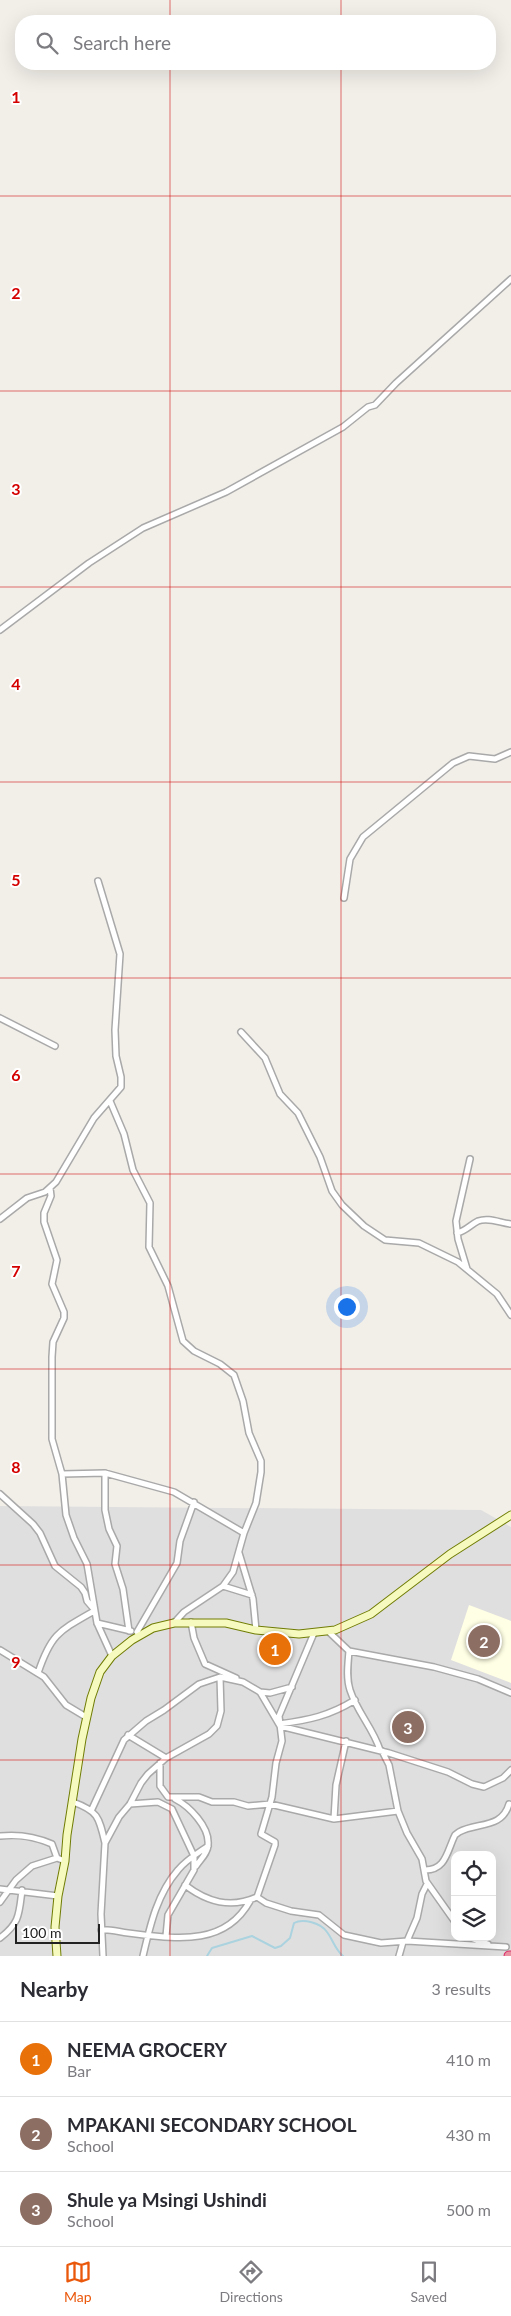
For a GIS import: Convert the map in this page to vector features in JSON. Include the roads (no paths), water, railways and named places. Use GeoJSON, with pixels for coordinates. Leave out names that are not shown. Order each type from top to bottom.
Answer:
{"type":"FeatureCollection","features":[{"type":"Feature","properties":{"kind":"street"},"geometry":{"type":"LineString","coordinates":[[0,630],[89,564],[143,528],[226,492],[343,428],[368,407],[375,405],[511,279]]}},
{"type":"Feature","properties":{"kind":"street"},"geometry":{"type":"LineString","coordinates":[[344,898],[350,859],[363,836],[453,763],[469,756],[495,759],[511,752]]}},
{"type":"Feature","properties":{"kind":"street"},"geometry":{"type":"LineString","coordinates":[[0,1219],[27,1198],[50,1188],[56,1182],[94,1118],[120,1087],[122,1077],[116,1056],[115,1030],[120,954],[110,923],[104,893],[98,881]]}},
{"type":"Feature","properties":{"kind":"street"},"geometry":{"type":"LineString","coordinates":[[0,1018],[55,1046]]}},
{"type":"Feature","properties":{"kind":"street"},"geometry":{"type":"LineString","coordinates":[[241,1032],[265,1058],[280,1094],[298,1113],[320,1157],[332,1191],[342,1205],[377,1236],[385,1240],[412,1242],[430,1246],[468,1270],[497,1294],[511,1315]]}},
{"type":"Feature","properties":{"kind":"street"},"geometry":{"type":"LineString","coordinates":[[110,1101],[124,1134],[136,1175],[150,1200],[149,1246],[168,1286],[183,1341],[194,1351],[230,1371],[236,1380],[243,1401],[249,1433],[261,1466],[252,1515],[244,1533],[233,1572],[224,1586],[184,1612],[174,1623]]}},
{"type":"Feature","properties":{"kind":"street"},"geometry":{"type":"LineString","coordinates":[[468,1270],[457,1233],[456,1220],[470,1159]]}},
{"type":"Feature","properties":{"kind":"street"},"geometry":{"type":"LineString","coordinates":[[50,1188],[51,1196],[44,1213],[44,1222],[57,1260],[52,1284],[64,1318],[53,1342],[52,1439],[62,1474],[66,1515],[74,1538],[87,1564],[93,1610],[112,1656]]}},
{"type":"Feature","properties":{"kind":"street"},"geometry":{"type":"LineString","coordinates":[[457,1233],[465,1232],[477,1222],[489,1219],[511,1224]]}},
{"type":"Feature","properties":{"kind":"street"},"geometry":{"type":"LineString","coordinates":[[62,1474],[105,1473],[174,1492],[244,1533]]}},
{"type":"Feature","properties":{"kind":"street"},"geometry":{"type":"LineString","coordinates":[[105,1473],[105,1510],[109,1528],[117,1546],[115,1564],[122,1589],[128,1631]]}},
{"type":"Feature","properties":{"kind":"street"},"geometry":{"type":"LineString","coordinates":[[0,1494],[33,1524],[40,1533],[54,1566],[81,1587],[93,1610]]}},
{"type":"Feature","properties":{"kind":"street"},"geometry":{"type":"LineString","coordinates":[[141,1632],[177,1563],[180,1541],[194,1502]]}},
{"type":"Feature","properties":{"kind":"street"},"geometry":{"type":"LineString","coordinates":[[57,1956],[55,1927],[58,1896],[65,1861],[67,1835],[86,1717],[100,1672],[112,1656],[141,1632],[174,1623],[226,1623],[256,1630],[329,1632],[371,1614],[450,1554],[511,1515]]}},
{"type":"Feature","properties":{"kind":"street"},"geometry":{"type":"LineString","coordinates":[[239,1550],[242,1567],[252,1595],[256,1630]]}},
{"type":"Feature","properties":{"kind":"street"},"geometry":{"type":"LineString","coordinates":[[224,1586],[252,1595]]}},
{"type":"Feature","properties":{"kind":"street"},"geometry":{"type":"LineString","coordinates":[[38,1673],[46,1651],[55,1635],[93,1610]]}},
{"type":"Feature","properties":{"kind":"street"},"geometry":{"type":"LineString","coordinates":[[191,1622],[199,1652],[205,1664],[226,1672],[260,1692],[270,1693],[292,1687]]}},
{"type":"Feature","properties":{"kind":"street"},"geometry":{"type":"LineString","coordinates":[[97,1623],[128,1631],[141,1632]]}},
{"type":"Feature","properties":{"kind":"street"},"geometry":{"type":"LineString","coordinates":[[329,1632],[349,1651],[434,1667],[478,1679],[511,1693]]}},
{"type":"Feature","properties":{"kind":"street"},"geometry":{"type":"LineString","coordinates":[[101,1930],[183,1938],[213,1934],[239,1918],[250,1901],[257,1897],[276,1845],[275,1842],[261,1834],[275,1782],[276,1762],[282,1741],[279,1716],[314,1633]]}},
{"type":"Feature","properties":{"kind":"street"},"geometry":{"type":"LineString","coordinates":[[0,1650],[38,1673],[49,1682],[66,1705],[86,1717]]}},
{"type":"Feature","properties":{"kind":"street"},"geometry":{"type":"LineString","coordinates":[[349,1651],[348,1679],[355,1700],[370,1726],[388,1765],[398,1811],[407,1833],[420,1854],[427,1884],[451,1917]]}},
{"type":"Feature","properties":{"kind":"street"},"geometry":{"type":"LineString","coordinates":[[92,1809],[107,1780],[120,1745],[128,1735],[206,1680],[220,1677],[243,1682]]}},
{"type":"Feature","properties":{"kind":"street"},"geometry":{"type":"LineString","coordinates":[[105,1843],[141,1783],[160,1763],[209,1734],[217,1726],[222,1710],[220,1677]]}},
{"type":"Feature","properties":{"kind":"street"},"geometry":{"type":"LineString","coordinates":[[260,1692],[280,1725],[381,1750],[448,1772],[462,1780],[484,1787],[503,1778],[511,1770]]}},
{"type":"Feature","properties":{"kind":"street"},"geometry":{"type":"LineString","coordinates":[[280,1725],[320,1717],[340,1709],[355,1700]]}},
{"type":"Feature","properties":{"kind":"street"},"geometry":{"type":"LineString","coordinates":[[128,1735],[166,1758]]}},
{"type":"Feature","properties":{"kind":"street"},"geometry":{"type":"LineString","coordinates":[[334,1819],[336,1785],[346,1741]]}},
{"type":"Feature","properties":{"kind":"street"},"geometry":{"type":"LineString","coordinates":[[160,1763],[160,1786],[168,1797],[199,1797],[212,1802],[234,1802],[248,1806],[270,1804],[334,1819],[398,1811]]}},
{"type":"Feature","properties":{"kind":"street"},"geometry":{"type":"LineString","coordinates":[[166,1936],[168,1915],[208,1846],[204,1830],[194,1814],[174,1798]]}},
{"type":"Feature","properties":{"kind":"street"},"geometry":{"type":"LineString","coordinates":[[73,1802],[92,1809],[99,1822],[105,1843],[101,1930],[103,1956]]}},
{"type":"Feature","properties":{"kind":"street"},"geometry":{"type":"LineString","coordinates":[[130,1804],[158,1802],[172,1809],[194,1856],[195,1866]]}},
{"type":"Feature","properties":{"kind":"street"},"geometry":{"type":"LineString","coordinates":[[424,1870],[435,1870],[440,1866],[455,1835],[459,1832],[489,1824],[500,1818],[508,1810],[509,1804]]}},
{"type":"Feature","properties":{"kind":"street"},"geometry":{"type":"LineString","coordinates":[[0,1836],[25,1836],[44,1840],[52,1844],[57,1858]]}},
{"type":"Feature","properties":{"kind":"street"},"geometry":{"type":"LineString","coordinates":[[143,1956],[156,1906],[167,1886],[178,1870],[208,1846]]}},
{"type":"Feature","properties":{"kind":"street"},"geometry":{"type":"LineString","coordinates":[[0,1902],[7,1890],[32,1866],[57,1858],[65,1861]]}},
{"type":"Feature","properties":{"kind":"street"},"geometry":{"type":"LineString","coordinates":[[399,1956],[416,1918],[422,1894],[427,1884]]}},
{"type":"Feature","properties":{"kind":"street"},"geometry":{"type":"LineString","coordinates":[[184,1885],[198,1896],[213,1901],[250,1901]]}},
{"type":"Feature","properties":{"kind":"street"},"geometry":{"type":"LineString","coordinates":[[0,1889],[22,1890],[58,1896]]}},
{"type":"Feature","properties":{"kind":"street"},"geometry":{"type":"LineString","coordinates":[[0,1938],[10,1931],[17,1922],[22,1890]]}},
{"type":"Feature","properties":{"kind":"street"},"geometry":{"type":"LineString","coordinates":[[257,1897],[270,1904],[319,1916],[344,1935],[381,1943],[405,1942],[509,1952]]}},
{"type":"Feature","properties":{"kind":"street"},"geometry":{"type":"LineString","coordinates":[[478,1941],[509,1952]]}},
{"type":"Feature","properties":{"kind":"waterway"},"geometry":{"type":"LineString","coordinates":[[207,1956],[212,1948],[252,1936],[275,1948],[281,1946],[290,1938],[294,1923],[302,1921],[321,1926],[343,1956]]}},
{"type":"Feature","properties":{"kind":"place","name":"MPAKANI SECONDARY SCHOOL"},"geometry":{"type":"Point","coordinates":[484,1641]}},
{"type":"Feature","properties":{"kind":"place","name":"NEEMA GROCERY"},"geometry":{"type":"Point","coordinates":[275,1649]}},
{"type":"Feature","properties":{"kind":"place","name":"Shule ya Msingi Ushindi"},"geometry":{"type":"Point","coordinates":[408,1727]}}]}
